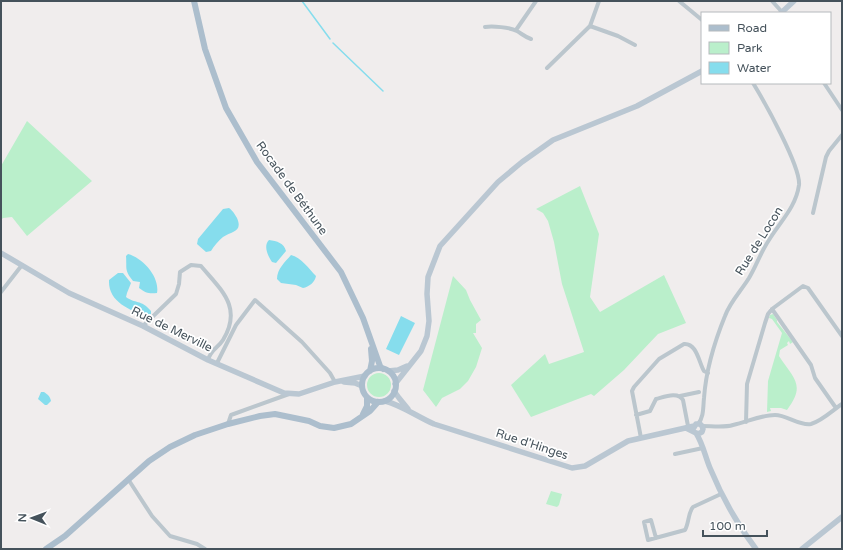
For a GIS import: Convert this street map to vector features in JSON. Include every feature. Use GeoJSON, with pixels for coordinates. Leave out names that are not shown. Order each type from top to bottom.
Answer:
{"type":"FeatureCollection","features":[{"type":"Feature","properties":{"kind":"main road","name":"Rocade de Béthune"},"geometry":{"type":"LineString","coordinates":[[194,1],[205,50],[226,108],[257,162],[341,272],[370,336],[380,366],[385,370]]}},
{"type":"Feature","properties":{"kind":"main road","name":"Rocade de Béthune"},"geometry":{"type":"LineString","coordinates":[[367,373],[372,362],[370,336]]}},
{"type":"Feature","properties":{"kind":"main road"},"geometry":{"type":"LineString","coordinates":[[362,416],[367,406],[367,398],[362,390],[362,386],[367,373],[374,369],[385,370],[394,379],[395,387],[389,398],[385,401],[378,402],[367,398]]}},
{"type":"Feature","properties":{"kind":"main road"},"geometry":{"type":"LineString","coordinates":[[46,549],[65,536],[149,461],[170,447],[195,435],[228,424],[275,414],[309,421],[320,426],[334,428],[351,424],[370,411],[378,402]]}},
{"type":"Feature","properties":{"kind":"street"},"geometry":{"type":"LineString","coordinates":[[516,30],[536,1]]}},
{"type":"Feature","properties":{"kind":"street"},"geometry":{"type":"LineString","coordinates":[[546,68],[590,26],[599,1]]}},
{"type":"Feature","properties":{"kind":"street"},"geometry":{"type":"LineString","coordinates":[[679,1],[701,19]]}},
{"type":"Feature","properties":{"kind":"street"},"geometry":{"type":"LineString","coordinates":[[772,1],[781,12]]}},
{"type":"Feature","properties":{"kind":"street"},"geometry":{"type":"LineString","coordinates":[[783,12],[794,1]]}},
{"type":"Feature","properties":{"kind":"street"},"geometry":{"type":"LineString","coordinates":[[485,28],[490,26],[516,30],[523,36],[531,39]]}},
{"type":"Feature","properties":{"kind":"street"},"geometry":{"type":"LineString","coordinates":[[590,26],[618,36],[634,45]]}},
{"type":"Feature","properties":{"kind":"street"},"geometry":{"type":"LineString","coordinates":[[395,387],[401,375],[416,359],[427,336],[429,321],[427,294],[428,277],[440,246],[498,182],[553,140],[626,111],[701,72]]}},
{"type":"Feature","properties":{"kind":"street","name":"Rue de Locon"},"geometry":{"type":"LineString","coordinates":[[699,428],[703,420],[702,412],[714,342],[727,311],[749,278],[768,241],[789,213],[799,184],[798,174],[790,154],[755,84]]}},
{"type":"Feature","properties":{"kind":"street"},"geometry":{"type":"LineString","coordinates":[[825,84],[842,110]]}},
{"type":"Feature","properties":{"kind":"street"},"geometry":{"type":"LineString","coordinates":[[813,213],[826,157],[842,135]]}},
{"type":"Feature","properties":{"kind":"street","name":"Rue de Merville"},"geometry":{"type":"LineString","coordinates":[[1,253],[69,293],[143,326],[208,360],[279,391],[289,394],[299,394],[367,373]]}},
{"type":"Feature","properties":{"kind":"street"},"geometry":{"type":"LineString","coordinates":[[1,292],[22,265]]}},
{"type":"Feature","properties":{"kind":"street"},"geometry":{"type":"LineString","coordinates":[[143,326],[176,294],[180,272],[191,265],[201,266],[219,287],[231,310],[230,325],[222,342],[211,351],[208,360]]}},
{"type":"Feature","properties":{"kind":"street"},"geometry":{"type":"LineString","coordinates":[[746,422],[747,384],[768,314],[772,309],[803,286],[808,288],[842,336]]}},
{"type":"Feature","properties":{"kind":"street"},"geometry":{"type":"LineString","coordinates":[[217,363],[236,325],[255,300],[302,342],[337,382],[355,383],[362,386]]}},
{"type":"Feature","properties":{"kind":"street"},"geometry":{"type":"LineString","coordinates":[[772,309],[811,365],[815,378],[836,408]]}},
{"type":"Feature","properties":{"kind":"street"},"geometry":{"type":"LineString","coordinates":[[640,438],[632,391],[659,359],[684,344],[687,344],[692,346],[704,371],[708,373]]}},
{"type":"Feature","properties":{"kind":"street"},"geometry":{"type":"LineString","coordinates":[[385,370],[401,369],[416,359]]}},
{"type":"Feature","properties":{"kind":"street","name":"Rue d'Hinges"},"geometry":{"type":"LineString","coordinates":[[395,387],[405,406],[418,417]]}},
{"type":"Feature","properties":{"kind":"street"},"geometry":{"type":"LineString","coordinates":[[636,415],[650,411],[656,399],[699,392]]}},
{"type":"Feature","properties":{"kind":"street"},"geometry":{"type":"LineString","coordinates":[[228,424],[231,415],[289,394]]}},
{"type":"Feature","properties":{"kind":"street"},"geometry":{"type":"LineString","coordinates":[[680,396],[683,400],[686,427],[699,428],[710,426],[731,426],[768,415],[786,416],[801,423],[809,424],[815,422],[842,404]]}},
{"type":"Feature","properties":{"kind":"street","name":"Rue d'Hinges"},"geometry":{"type":"LineString","coordinates":[[385,401],[434,424],[572,468],[585,466],[628,442],[686,427]]}},
{"type":"Feature","properties":{"kind":"street"},"geometry":{"type":"LineString","coordinates":[[699,428],[701,441],[708,464],[721,494],[748,539],[756,549]]}},
{"type":"Feature","properties":{"kind":"street"},"geometry":{"type":"LineString","coordinates":[[675,454],[703,448]]}},
{"type":"Feature","properties":{"kind":"street"},"geometry":{"type":"LineString","coordinates":[[128,479],[152,516],[170,536],[196,544],[205,549]]}},
{"type":"Feature","properties":{"kind":"street"},"geometry":{"type":"LineString","coordinates":[[656,538],[651,520],[644,522],[648,540],[656,538],[685,530],[693,507],[721,494]]}},
{"type":"Feature","properties":{"kind":"street"},"geometry":{"type":"LineString","coordinates":[[802,549],[841,519]]}},
{"type":"Feature","properties":{"kind":"green space"},"geometry":{"type":"Polygon","coordinates":[[[27,121],[92,181],[27,236],[12,217],[3,218],[1,220],[1,166],[27,121]]]}},
{"type":"Feature","properties":{"kind":"green space"},"geometry":{"type":"Polygon","coordinates":[[[580,186],[599,234],[590,297],[600,312],[664,275],[686,323],[658,334],[624,370],[594,396],[591,394],[531,417],[511,385],[545,354],[549,364],[584,352],[562,284],[554,242],[548,221],[543,213],[536,209],[580,186]]]}},
{"type":"Feature","properties":{"kind":"green space"},"geometry":{"type":"Polygon","coordinates":[[[453,276],[466,290],[481,320],[476,324],[476,333],[473,333],[482,348],[476,367],[468,381],[460,389],[442,398],[436,407],[423,390],[453,276]]]}},
{"type":"Feature","properties":{"kind":"green space"},"geometry":{"type":"Polygon","coordinates":[[[773,314],[777,322],[793,342],[790,344],[789,341],[787,343],[788,345],[780,350],[779,356],[796,382],[797,388],[793,401],[787,410],[781,408],[770,408],[771,411],[767,412],[768,381],[782,333],[772,319],[769,318],[770,315],[773,314]]]}},
{"type":"Feature","properties":{"kind":"green space"},"geometry":{"type":"Polygon","coordinates":[[[379,373],[388,376],[391,385],[388,394],[379,397],[370,394],[367,385],[370,376],[379,373]]]}},
{"type":"Feature","properties":{"kind":"green space"},"geometry":{"type":"Polygon","coordinates":[[[551,491],[562,494],[557,507],[546,504],[551,491]]]}},
{"type":"Feature","properties":{"kind":"water"},"geometry":{"type":"Polygon","coordinates":[[[229,208],[237,218],[239,226],[238,229],[223,237],[211,251],[206,252],[197,244],[198,239],[223,209],[229,208]]]}},
{"type":"Feature","properties":{"kind":"water"},"geometry":{"type":"Polygon","coordinates":[[[269,240],[280,243],[284,246],[286,251],[276,263],[272,262],[266,248],[269,240]]]}},
{"type":"Feature","properties":{"kind":"water"},"geometry":{"type":"Polygon","coordinates":[[[128,254],[134,256],[149,269],[156,281],[157,293],[144,291],[139,288],[140,282],[133,281],[130,277],[126,269],[126,256],[128,254]]]}},
{"type":"Feature","properties":{"kind":"water"},"geometry":{"type":"Polygon","coordinates":[[[291,255],[295,256],[301,261],[316,276],[313,282],[307,287],[303,288],[296,285],[281,283],[277,279],[280,269],[291,255]]]}},
{"type":"Feature","properties":{"kind":"water"},"geometry":{"type":"Polygon","coordinates":[[[118,273],[123,273],[131,283],[126,297],[147,307],[151,311],[151,314],[146,317],[127,308],[116,299],[112,294],[109,280],[118,273]]]}},
{"type":"Feature","properties":{"kind":"water"},"geometry":{"type":"Polygon","coordinates":[[[401,316],[415,323],[399,355],[386,349],[401,316]]]}},
{"type":"Feature","properties":{"kind":"water"},"geometry":{"type":"Polygon","coordinates":[[[41,392],[44,392],[50,398],[51,401],[47,405],[38,399],[41,392]]]}},
{"type":"Feature","properties":{"kind":"waterway"},"geometry":{"type":"LineString","coordinates":[[302,1],[330,39]]}},
{"type":"Feature","properties":{"kind":"waterway"},"geometry":{"type":"LineString","coordinates":[[333,43],[383,91]]}}]}
